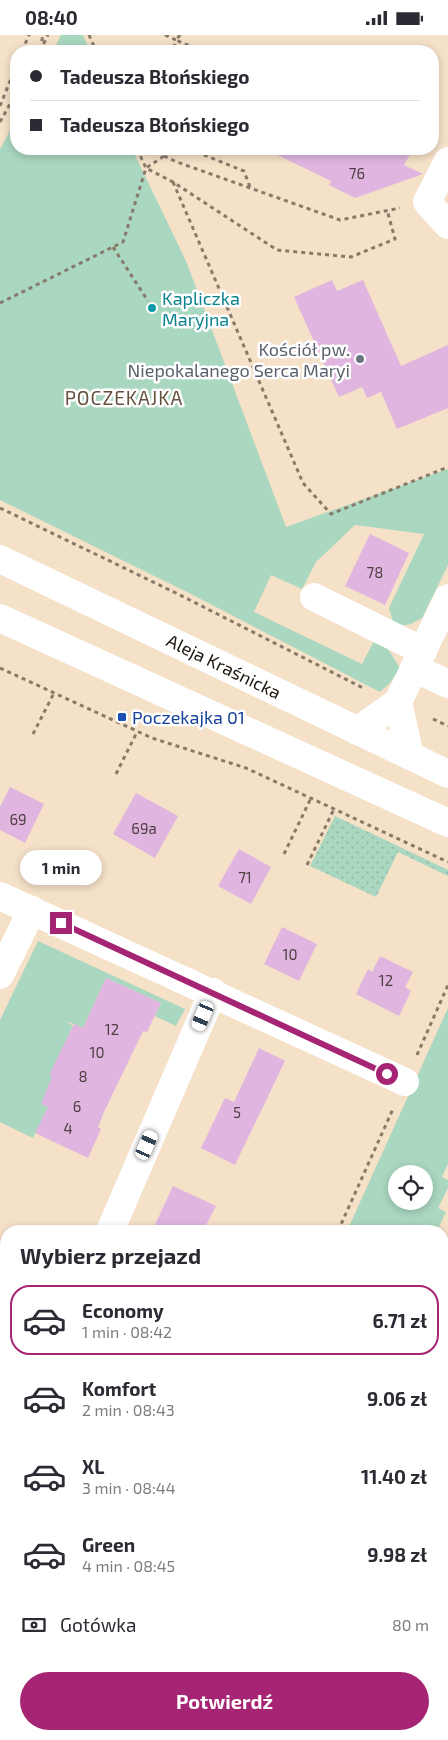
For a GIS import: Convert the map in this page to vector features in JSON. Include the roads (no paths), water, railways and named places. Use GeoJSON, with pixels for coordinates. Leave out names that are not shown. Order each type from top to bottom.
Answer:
{"type":"FeatureCollection","features":[{"type":"Feature","properties":{"kind":"main road"},"geometry":{"type":"LineString","coordinates":[[448,161],[427,202],[448,225]]}},
{"type":"Feature","properties":{"kind":"main road","name":"Aleja Kraśnicka"},"geometry":{"type":"LineString","coordinates":[[0,559],[448,774]]}},
{"type":"Feature","properties":{"kind":"main road"},"geometry":{"type":"LineString","coordinates":[[314,597],[418,659],[448,684]]}},
{"type":"Feature","properties":{"kind":"main road"},"geometry":{"type":"LineString","coordinates":[[357,731],[398,702],[448,598]]}},
{"type":"Feature","properties":{"kind":"main road"},"geometry":{"type":"LineString","coordinates":[[0,618],[448,823]]}},
{"type":"Feature","properties":{"kind":"main road"},"geometry":{"type":"LineString","coordinates":[[398,702],[410,756]]}},
{"type":"Feature","properties":{"kind":"main road"},"geometry":{"type":"LineString","coordinates":[[0,895],[214,992],[405,1082]]}},
{"type":"Feature","properties":{"kind":"main road"},"geometry":{"type":"LineString","coordinates":[[0,975],[32,910]]}},
{"type":"Feature","properties":{"kind":"main road"},"geometry":{"type":"LineString","coordinates":[[113,1225],[214,992]]}},
{"type":"Feature","properties":{"kind":"place","name":"Kapliczka Maryjna"},"geometry":{"type":"Point","coordinates":[152,308]}},
{"type":"Feature","properties":{"kind":"place","name":"Kościół pw. Niepokalanego Serca Maryi"},"geometry":{"type":"Point","coordinates":[360,359]}},
{"type":"Feature","properties":{"kind":"place","name":"Poczekajka 01"},"geometry":{"type":"Point","coordinates":[122,717]}},
{"type":"Feature","properties":{"kind":"district","name":"POCZEKAJKA"},"geometry":{"type":"Point","coordinates":[124,397]}}]}
